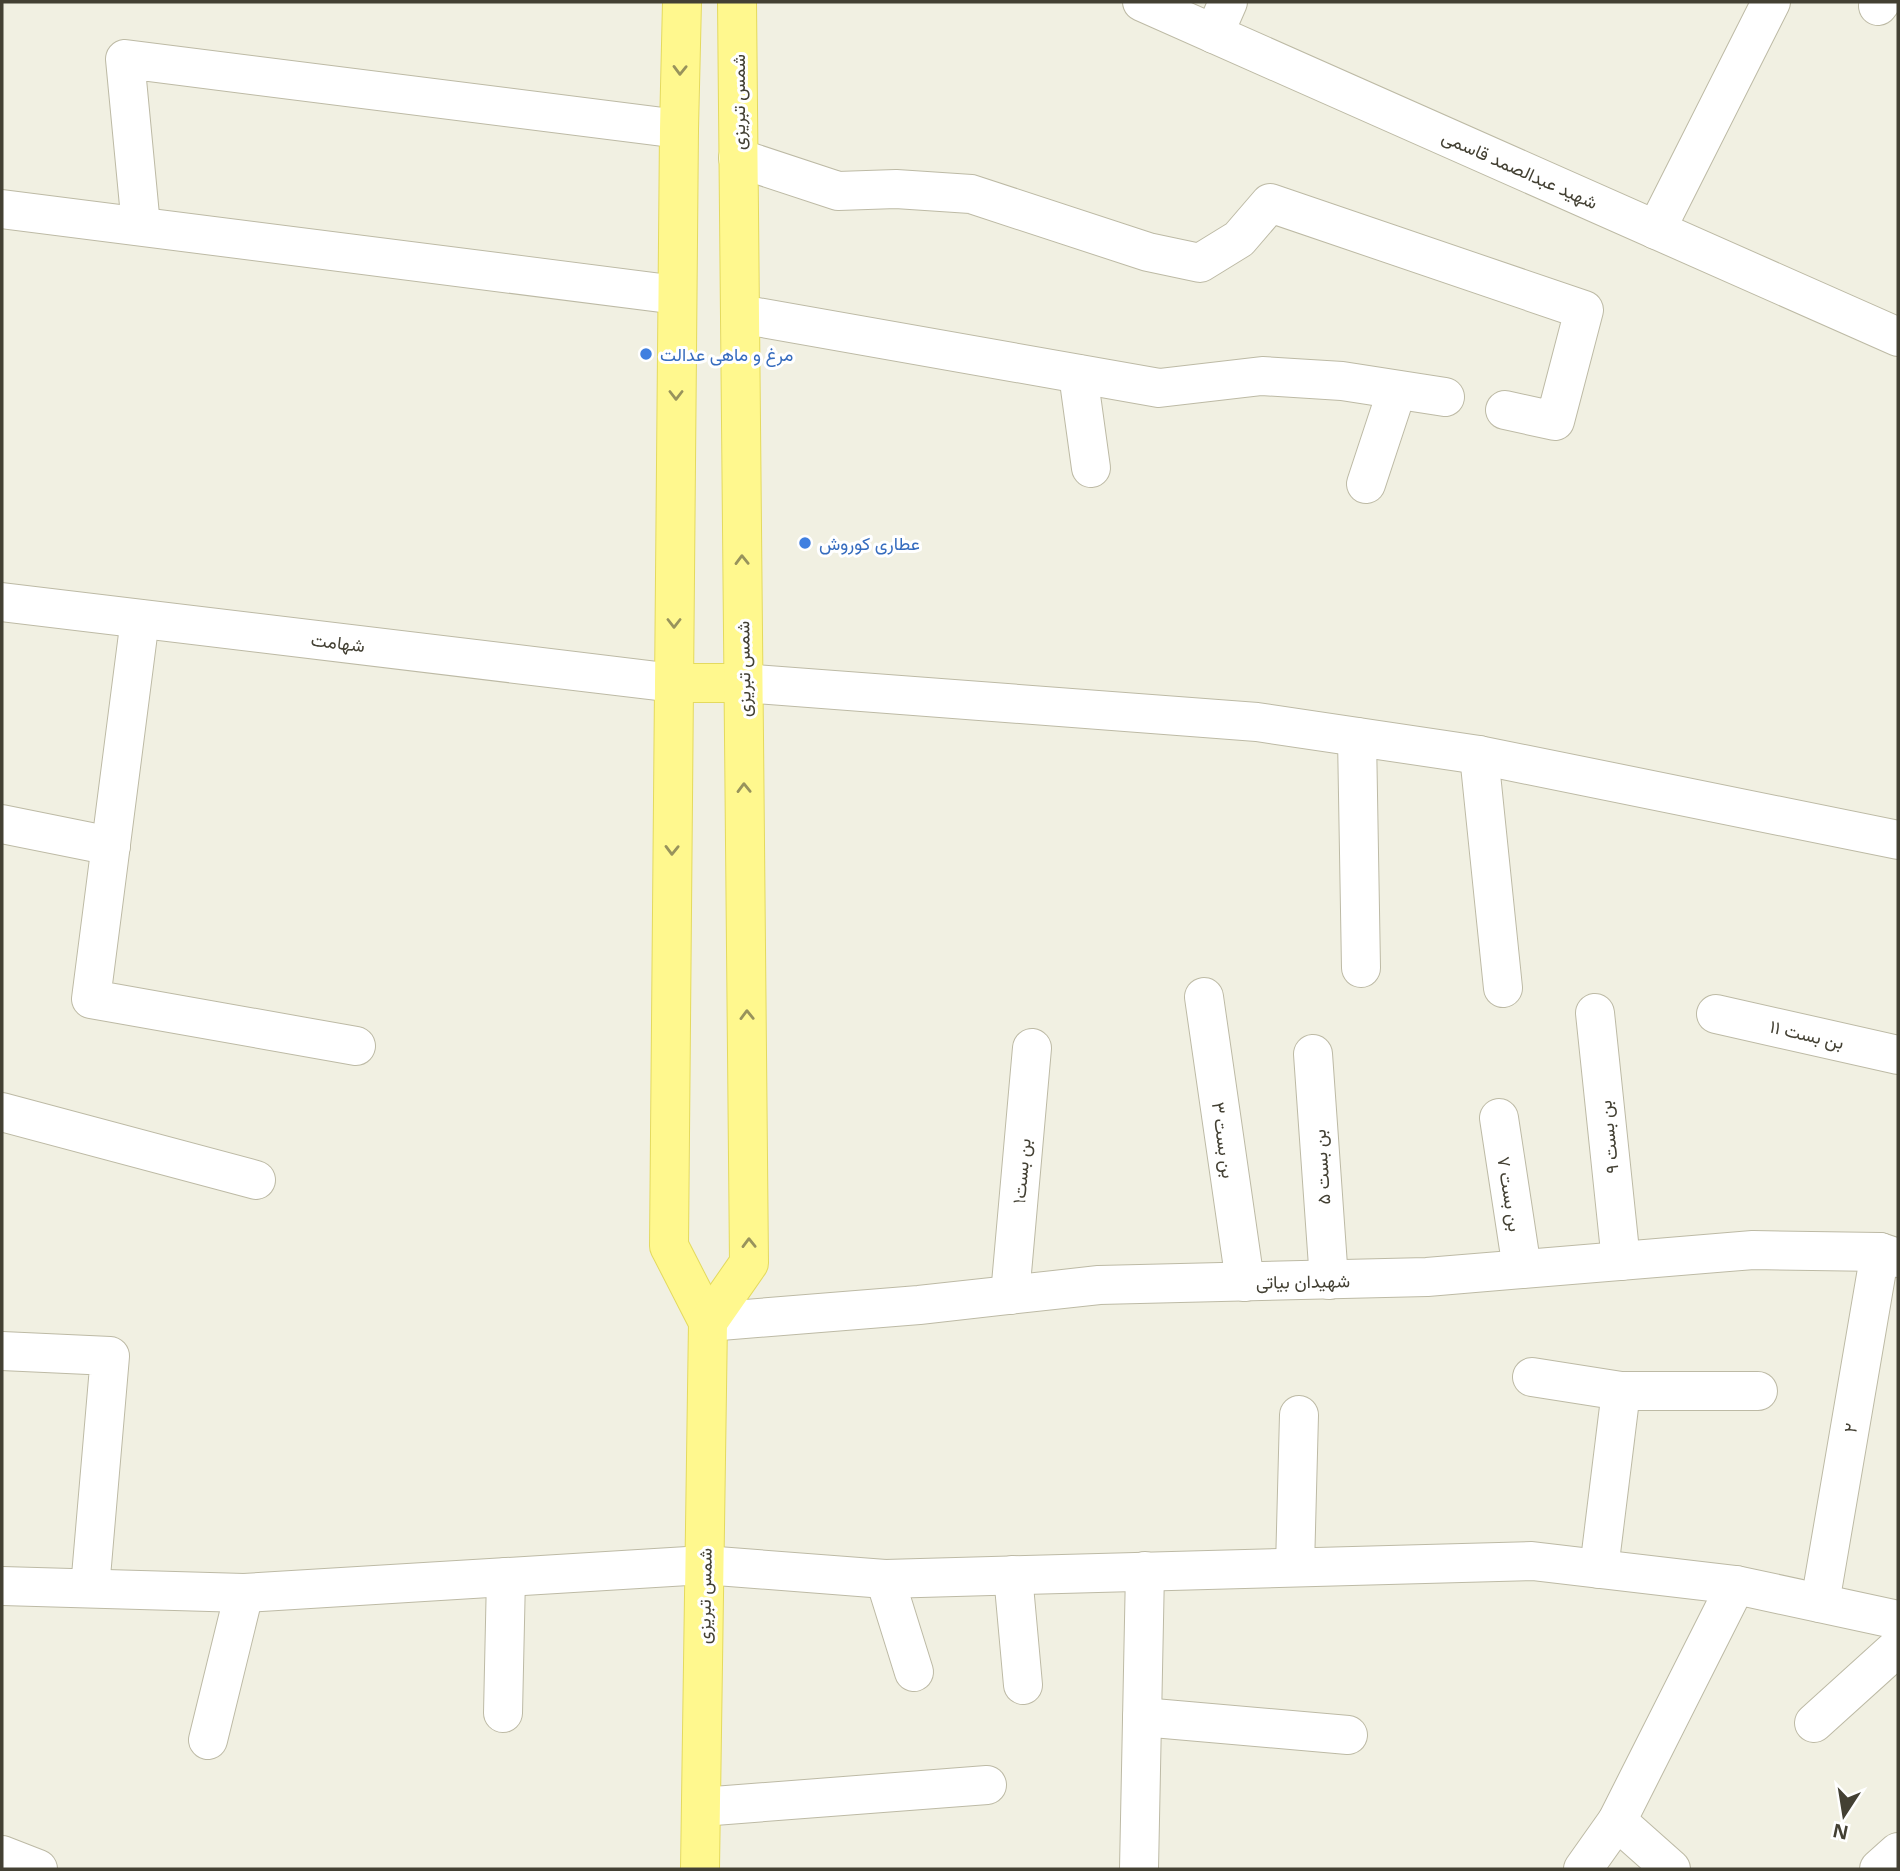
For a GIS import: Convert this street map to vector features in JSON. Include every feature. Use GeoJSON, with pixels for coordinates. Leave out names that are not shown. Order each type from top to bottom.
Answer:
{"type":"FeatureCollection","features":[{"type":"Feature","properties":{"kind":"main road","name":"شمس تبریزی"},"geometry":{"type":"LineString","coordinates":[[682,2],[669,1246],[708,1322],[700,1869]]}},
{"type":"Feature","properties":{"kind":"main road","name":"شمس تبریزی"},"geometry":{"type":"LineString","coordinates":[[708,1322],[749,1263],[737,2]]}},
{"type":"Feature","properties":{"kind":"main road"},"geometry":{"type":"LineString","coordinates":[[674,683],[743,683]]}},
{"type":"Feature","properties":{"kind":"street","name":"شهید عبدالصمد قاسمی"},"geometry":{"type":"LineString","coordinates":[[1142,2],[1221,18],[1656,230],[1898,337]]}},
{"type":"Feature","properties":{"kind":"street"},"geometry":{"type":"LineString","coordinates":[[1656,230],[1771,2]]}},
{"type":"Feature","properties":{"kind":"street"},"geometry":{"type":"LineString","coordinates":[[141,226],[125,59],[679,128]]}},
{"type":"Feature","properties":{"kind":"street"},"geometry":{"type":"LineString","coordinates":[[738,158],[838,191],[897,189],[971,194],[1148,252],[1200,263],[1239,239],[1270,203],[1584,310],[1555,421],[1505,410]]}},
{"type":"Feature","properties":{"kind":"street"},"geometry":{"type":"LineString","coordinates":[[2,209],[677,295]]}},
{"type":"Feature","properties":{"kind":"street"},"geometry":{"type":"LineString","coordinates":[[740,314],[1159,388],[1262,376],[1342,381],[1445,397]]}},
{"type":"Feature","properties":{"kind":"street"},"geometry":{"type":"LineString","coordinates":[[1078,374],[1091,468]]}},
{"type":"Feature","properties":{"kind":"street"},"geometry":{"type":"LineString","coordinates":[[1366,484],[1397,390]]}},
{"type":"Feature","properties":{"kind":"street","name":"شهامت"},"geometry":{"type":"LineString","coordinates":[[2,602],[674,683]]}},
{"type":"Feature","properties":{"kind":"street"},"geometry":{"type":"LineString","coordinates":[[140,619],[91,999],[356,1046]]}},
{"type":"Feature","properties":{"kind":"street"},"geometry":{"type":"LineString","coordinates":[[743,683],[1244,721],[1479,755],[1898,840]]}},
{"type":"Feature","properties":{"kind":"street"},"geometry":{"type":"LineString","coordinates":[[1357,737],[1361,968]]}},
{"type":"Feature","properties":{"kind":"street"},"geometry":{"type":"LineString","coordinates":[[1479,755],[1503,988]]}},
{"type":"Feature","properties":{"kind":"street"},"geometry":{"type":"LineString","coordinates":[[2,824],[111,846]]}},
{"type":"Feature","properties":{"kind":"street","name":"بن بست ۳"},"geometry":{"type":"LineString","coordinates":[[1204,997],[1245,1282]]}},
{"type":"Feature","properties":{"kind":"street","name":"بن بست ۹"},"geometry":{"type":"LineString","coordinates":[[1595,1013],[1621,1261]]}},
{"type":"Feature","properties":{"kind":"street","name":"بن بست ۱۱"},"geometry":{"type":"LineString","coordinates":[[1716,1014],[1898,1055]]}},
{"type":"Feature","properties":{"kind":"street","name":"بن بست۱"},"geometry":{"type":"LineString","coordinates":[[1010,1295],[1032,1048]]}},
{"type":"Feature","properties":{"kind":"street","name":"بن بست ۵"},"geometry":{"type":"LineString","coordinates":[[1313,1054],[1329,1280]]}},
{"type":"Feature","properties":{"kind":"street"},"geometry":{"type":"LineString","coordinates":[[2,1112],[256,1180]]}},
{"type":"Feature","properties":{"kind":"street","name":"بن بست ۷"},"geometry":{"type":"LineString","coordinates":[[1499,1118],[1522,1269]]}},
{"type":"Feature","properties":{"kind":"street","name":"شهیدان بیاتی"},"geometry":{"type":"LineString","coordinates":[[708,1322],[919,1305],[1099,1285],[1427,1277],[1753,1250],[1889,1255]]}},
{"type":"Feature","properties":{"kind":"street","name":"۲"},"geometry":{"type":"LineString","coordinates":[[1820,1603],[1889,1255]]}},
{"type":"Feature","properties":{"kind":"street"},"geometry":{"type":"LineString","coordinates":[[2,1351],[110,1356],[90,1588]]}},
{"type":"Feature","properties":{"kind":"street"},"geometry":{"type":"LineString","coordinates":[[1532,1377],[1621,1391],[1758,1391]]}},
{"type":"Feature","properties":{"kind":"street"},"geometry":{"type":"LineString","coordinates":[[1599,1569],[1621,1391]]}},
{"type":"Feature","properties":{"kind":"street"},"geometry":{"type":"LineString","coordinates":[[1294,1567],[1299,1415]]}},
{"type":"Feature","properties":{"kind":"street"},"geometry":{"type":"LineString","coordinates":[[2,1586],[244,1593],[704,1565],[885,1579],[1532,1561],[1735,1585],[1898,1620]]}},
{"type":"Feature","properties":{"kind":"street"},"geometry":{"type":"LineString","coordinates":[[1139,1869],[1145,1571]]}},
{"type":"Feature","properties":{"kind":"street"},"geometry":{"type":"LineString","coordinates":[[1013,1575],[1023,1685]]}},
{"type":"Feature","properties":{"kind":"street"},"geometry":{"type":"LineString","coordinates":[[503,1713],[506,1577]]}},
{"type":"Feature","properties":{"kind":"street"},"geometry":{"type":"LineString","coordinates":[[885,1579],[914,1672]]}},
{"type":"Feature","properties":{"kind":"street"},"geometry":{"type":"LineString","coordinates":[[1583,1869],[1617,1821],[1735,1585]]}},
{"type":"Feature","properties":{"kind":"street"},"geometry":{"type":"LineString","coordinates":[[208,1740],[244,1593]]}},
{"type":"Feature","properties":{"kind":"street"},"geometry":{"type":"LineString","coordinates":[[1814,1723],[1898,1647]]}},
{"type":"Feature","properties":{"kind":"street"},"geometry":{"type":"LineString","coordinates":[[1142,1717],[1348,1735]]}},
{"type":"Feature","properties":{"kind":"street"},"geometry":{"type":"LineString","coordinates":[[701,1807],[987,1784]]}},
{"type":"Feature","properties":{"kind":"street"},"geometry":{"type":"LineString","coordinates":[[1617,1821],[1671,1869]]}},
{"type":"Feature","properties":{"kind":"street"},"geometry":{"type":"LineString","coordinates":[[1879,1869],[1898,1852]]}},
{"type":"Feature","properties":{"kind":"street"},"geometry":{"type":"LineString","coordinates":[[2,1855],[38,1869]]}},
{"type":"Feature","properties":{"kind":"place","name":"مرغ و ماهی عدالت"},"geometry":{"type":"Point","coordinates":[646,354]}},
{"type":"Feature","properties":{"kind":"place","name":"عطاری کوروش"},"geometry":{"type":"Point","coordinates":[805,543]}}]}
